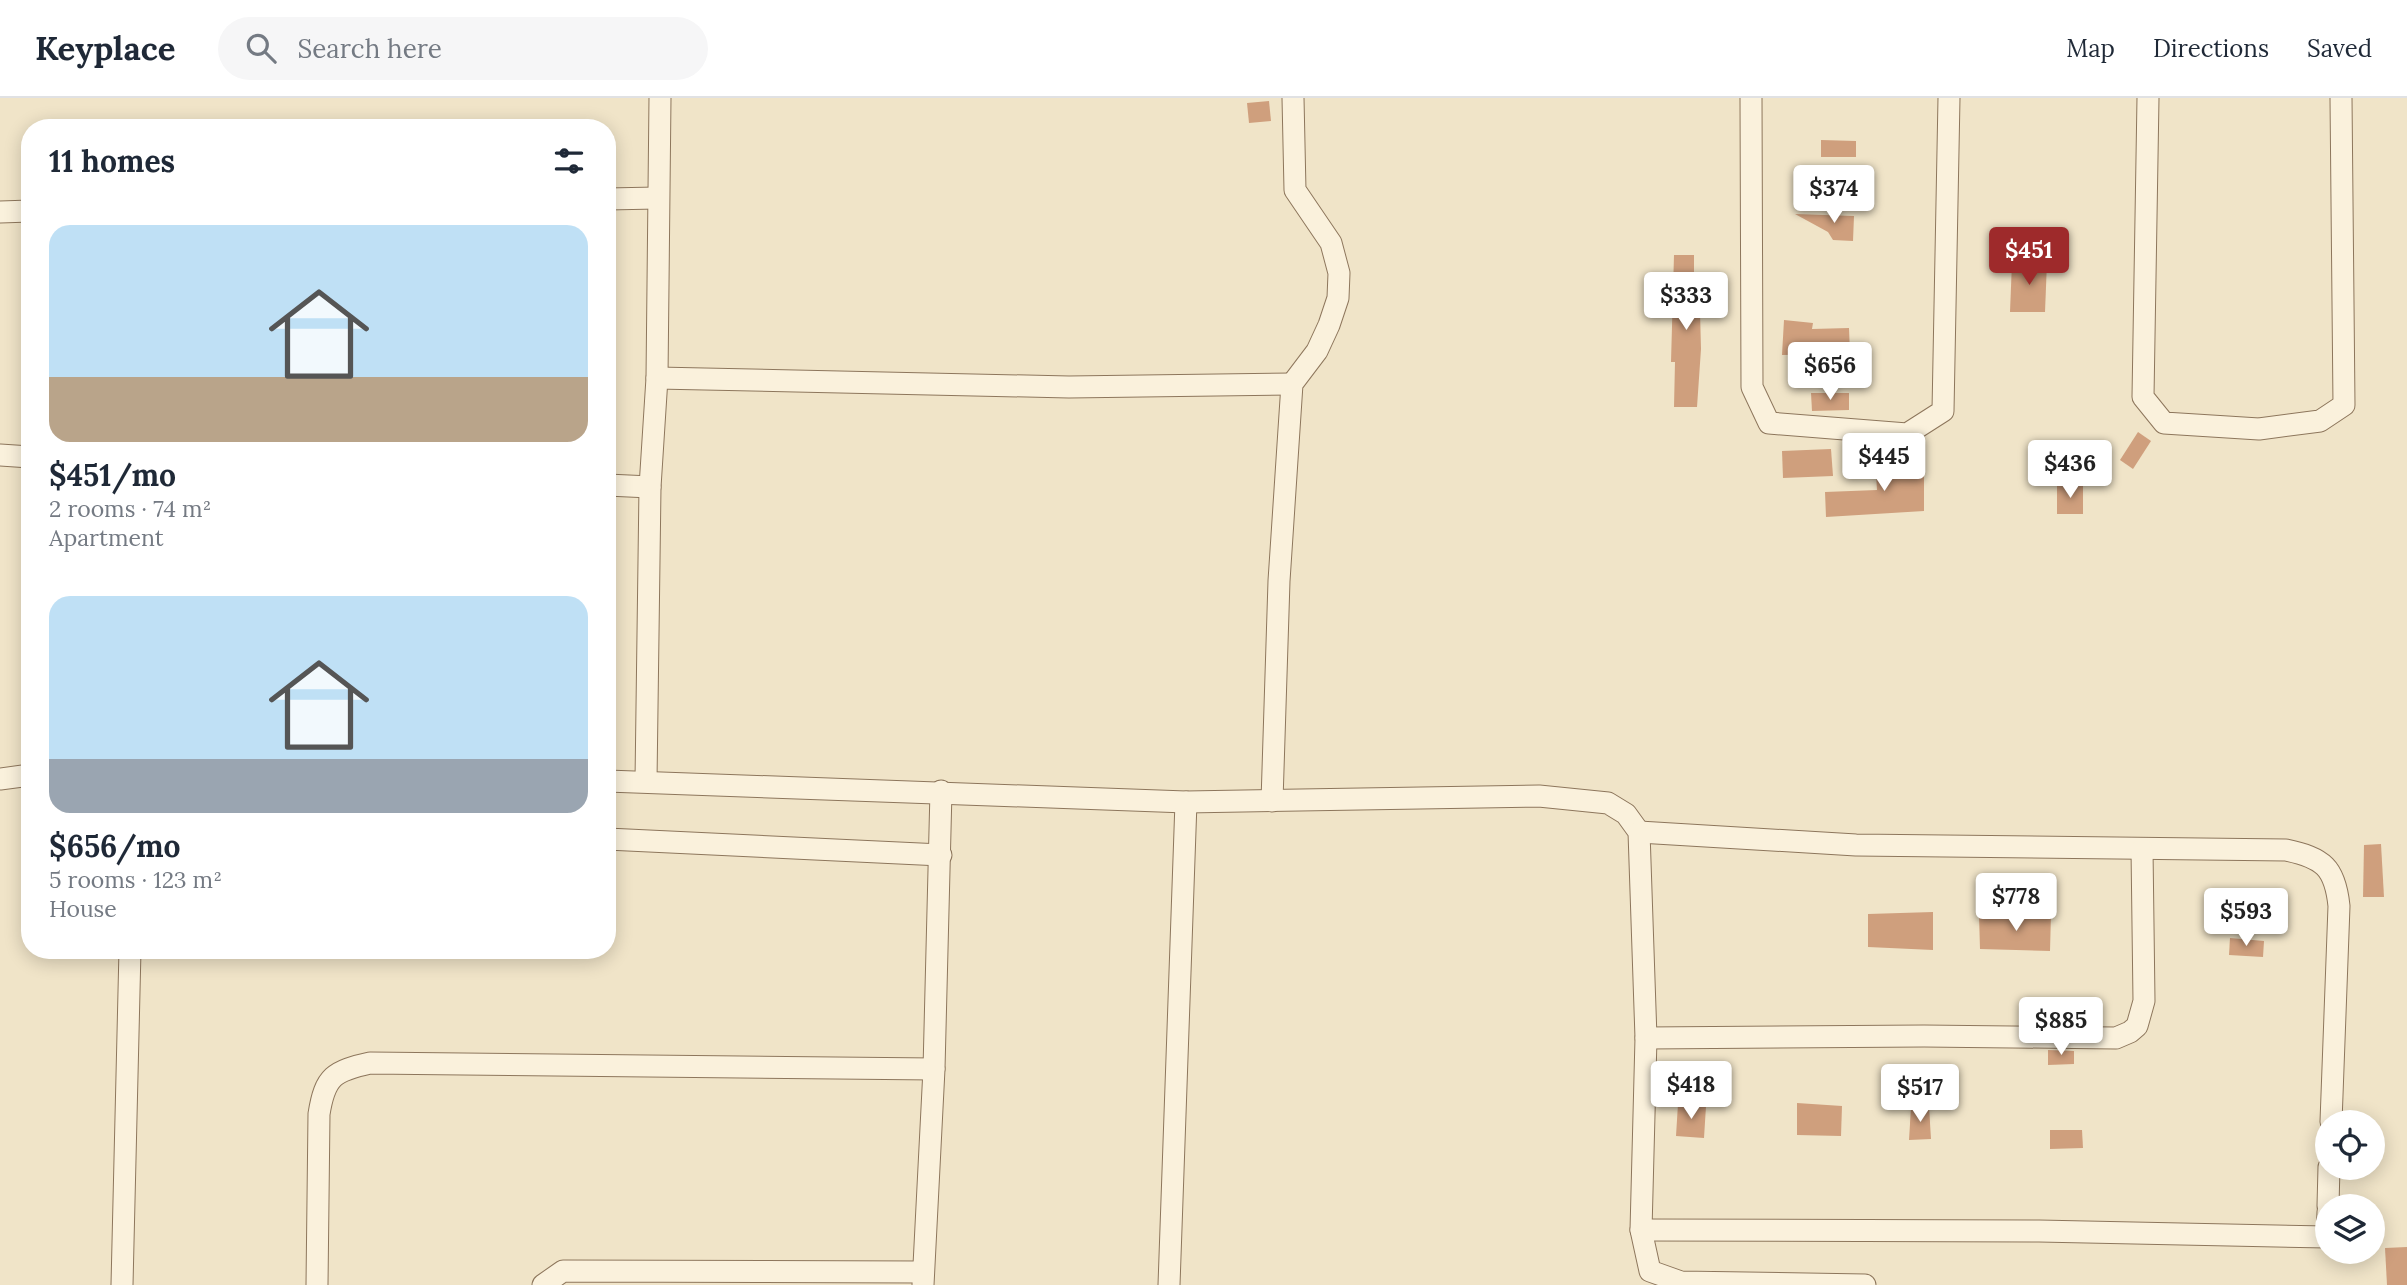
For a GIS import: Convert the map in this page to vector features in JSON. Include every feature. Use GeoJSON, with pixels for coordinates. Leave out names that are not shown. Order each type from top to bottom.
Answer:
{"type":"FeatureCollection","features":[{"type":"Feature","properties":{"kind":"street"},"geometry":{"type":"LineString","coordinates":[[646,781],[650,487],[657,378],[660,98]]}},
{"type":"Feature","properties":{"kind":"street"},"geometry":{"type":"LineString","coordinates":[[1272,801],[1279,581],[1292,384],[1317,351],[1329,325],[1338,298],[1339,273],[1331,243],[1295,190],[1293,98]]}},
{"type":"Feature","properties":{"kind":"street"},"geometry":{"type":"LineString","coordinates":[[1751,98],[1752,387],[1769,423],[1906,433],[1943,411],[1949,98]]}},
{"type":"Feature","properties":{"kind":"street"},"geometry":{"type":"LineString","coordinates":[[2148,98],[2143,397],[2164,423],[2259,429],[2320,421],[2344,405],[2341,98]]}},
{"type":"Feature","properties":{"kind":"street"},"geometry":{"type":"LineString","coordinates":[[616,199],[657,198]]}},
{"type":"Feature","properties":{"kind":"street"},"geometry":{"type":"LineString","coordinates":[[0,212],[21,211]]}},
{"type":"Feature","properties":{"kind":"street"},"geometry":{"type":"LineString","coordinates":[[657,378],[1069,387],[1292,384]]}},
{"type":"Feature","properties":{"kind":"street"},"geometry":{"type":"LineString","coordinates":[[0,455],[21,456]]}},
{"type":"Feature","properties":{"kind":"street"},"geometry":{"type":"LineString","coordinates":[[616,485],[650,487]]}},
{"type":"Feature","properties":{"kind":"street"},"geometry":{"type":"LineString","coordinates":[[0,779],[21,776]]}},
{"type":"Feature","properties":{"kind":"street"},"geometry":{"type":"LineString","coordinates":[[616,781],[1186,802],[1539,796],[1578,798],[1617,807],[1639,832],[1646,1038],[1641,1230],[1650,1271],[1682,1282],[1865,1285]]}},
{"type":"Feature","properties":{"kind":"street"},"geometry":{"type":"LineString","coordinates":[[543,1285],[563,1271],[923,1278],[942,855],[941,791]]}},
{"type":"Feature","properties":{"kind":"street"},"geometry":{"type":"LineString","coordinates":[[1169,1285],[1186,802]]}},
{"type":"Feature","properties":{"kind":"street"},"geometry":{"type":"LineString","coordinates":[[1639,832],[1856,845],[2286,850],[2313,856],[2329,870],[2337,887],[2339,906],[2331,1110]]}},
{"type":"Feature","properties":{"kind":"street"},"geometry":{"type":"LineString","coordinates":[[616,839],[942,855]]}},
{"type":"Feature","properties":{"kind":"street"},"geometry":{"type":"LineString","coordinates":[[1646,1038],[1924,1035],[2116,1038],[2137,1026],[2144,1001],[2142,849]]}},
{"type":"Feature","properties":{"kind":"street"},"geometry":{"type":"LineString","coordinates":[[122,1285],[130,959]]}},
{"type":"Feature","properties":{"kind":"street"},"geometry":{"type":"LineString","coordinates":[[317,1285],[319,1114],[330,1078],[344,1069],[383,1063],[934,1069]]}},
{"type":"Feature","properties":{"kind":"street"},"geometry":{"type":"LineString","coordinates":[[1641,1230],[2039,1231],[2315,1237]]}},
{"type":"Feature","properties":{"kind":"building"},"geometry":{"type":"Polygon","coordinates":[[[1269,101],[1271,121],[1249,123],[1247,103],[1269,101]]]}},
{"type":"Feature","properties":{"kind":"building"},"geometry":{"type":"Polygon","coordinates":[[[1821,140],[1856,141],[1856,157],[1821,157],[1821,140]]]}},
{"type":"Feature","properties":{"kind":"building"},"geometry":{"type":"Polygon","coordinates":[[[1795,214],[1854,216],[1853,241],[1833,240],[1828,232],[1795,214]]]}},
{"type":"Feature","properties":{"kind":"building"},"geometry":{"type":"Polygon","coordinates":[[[1674,255],[1694,255],[1694,274],[1699,274],[1701,349],[1697,407],[1674,407],[1675,362],[1671,362],[1674,255]]]}},
{"type":"Feature","properties":{"kind":"building"},"geometry":{"type":"Polygon","coordinates":[[[2012,262],[2047,262],[2045,312],[2010,312],[2012,262]]]}},
{"type":"Feature","properties":{"kind":"building"},"geometry":{"type":"Polygon","coordinates":[[[1784,320],[1813,323],[1812,329],[1849,328],[1850,354],[1782,355],[1784,320]]]}},
{"type":"Feature","properties":{"kind":"building"},"geometry":{"type":"Polygon","coordinates":[[[1811,393],[1849,393],[1849,410],[1812,411],[1811,393]]]}},
{"type":"Feature","properties":{"kind":"building"},"geometry":{"type":"Polygon","coordinates":[[[2138,432],[2151,441],[2133,469],[2120,460],[2138,432]]]}},
{"type":"Feature","properties":{"kind":"building"},"geometry":{"type":"Polygon","coordinates":[[[1831,449],[1833,476],[1783,478],[1782,451],[1831,449]]]}},
{"type":"Feature","properties":{"kind":"building"},"geometry":{"type":"Polygon","coordinates":[[[1901,453],[1924,454],[1924,511],[1826,517],[1825,492],[1877,490],[1876,474],[1900,473],[1901,453]]]}},
{"type":"Feature","properties":{"kind":"building"},"geometry":{"type":"Polygon","coordinates":[[[2057,485],[2083,486],[2083,514],[2057,514],[2057,485]]]}},
{"type":"Feature","properties":{"kind":"building"},"geometry":{"type":"Polygon","coordinates":[[[2381,844],[2384,897],[2363,897],[2364,845],[2381,844]]]}},
{"type":"Feature","properties":{"kind":"building"},"geometry":{"type":"Polygon","coordinates":[[[1933,912],[1933,950],[1868,947],[1868,914],[1933,912]]]}},
{"type":"Feature","properties":{"kind":"building"},"geometry":{"type":"Polygon","coordinates":[[[2051,914],[2050,951],[1980,949],[1979,915],[2009,918],[2051,914]]]}},
{"type":"Feature","properties":{"kind":"building"},"geometry":{"type":"Polygon","coordinates":[[[2230,938],[2264,941],[2263,957],[2229,955],[2230,938]]]}},
{"type":"Feature","properties":{"kind":"building"},"geometry":{"type":"Polygon","coordinates":[[[2048,1050],[2074,1051],[2074,1064],[2048,1065],[2048,1050]]]}},
{"type":"Feature","properties":{"kind":"building"},"geometry":{"type":"Polygon","coordinates":[[[1797,1103],[1842,1106],[1841,1136],[1797,1135],[1797,1103]]]}},
{"type":"Feature","properties":{"kind":"building"},"geometry":{"type":"Polygon","coordinates":[[[1678,1104],[1706,1106],[1704,1138],[1676,1136],[1678,1104]]]}},
{"type":"Feature","properties":{"kind":"building"},"geometry":{"type":"Polygon","coordinates":[[[1929,1106],[1931,1139],[1909,1140],[1911,1107],[1929,1106]]]}},
{"type":"Feature","properties":{"kind":"building"},"geometry":{"type":"Polygon","coordinates":[[[2050,1130],[2082,1130],[2083,1148],[2050,1149],[2050,1130]]]}},
{"type":"Feature","properties":{"kind":"building"},"geometry":{"type":"Polygon","coordinates":[[[2407,1247],[2407,1285],[2387,1285],[2385,1248],[2407,1247]]]}}]}
